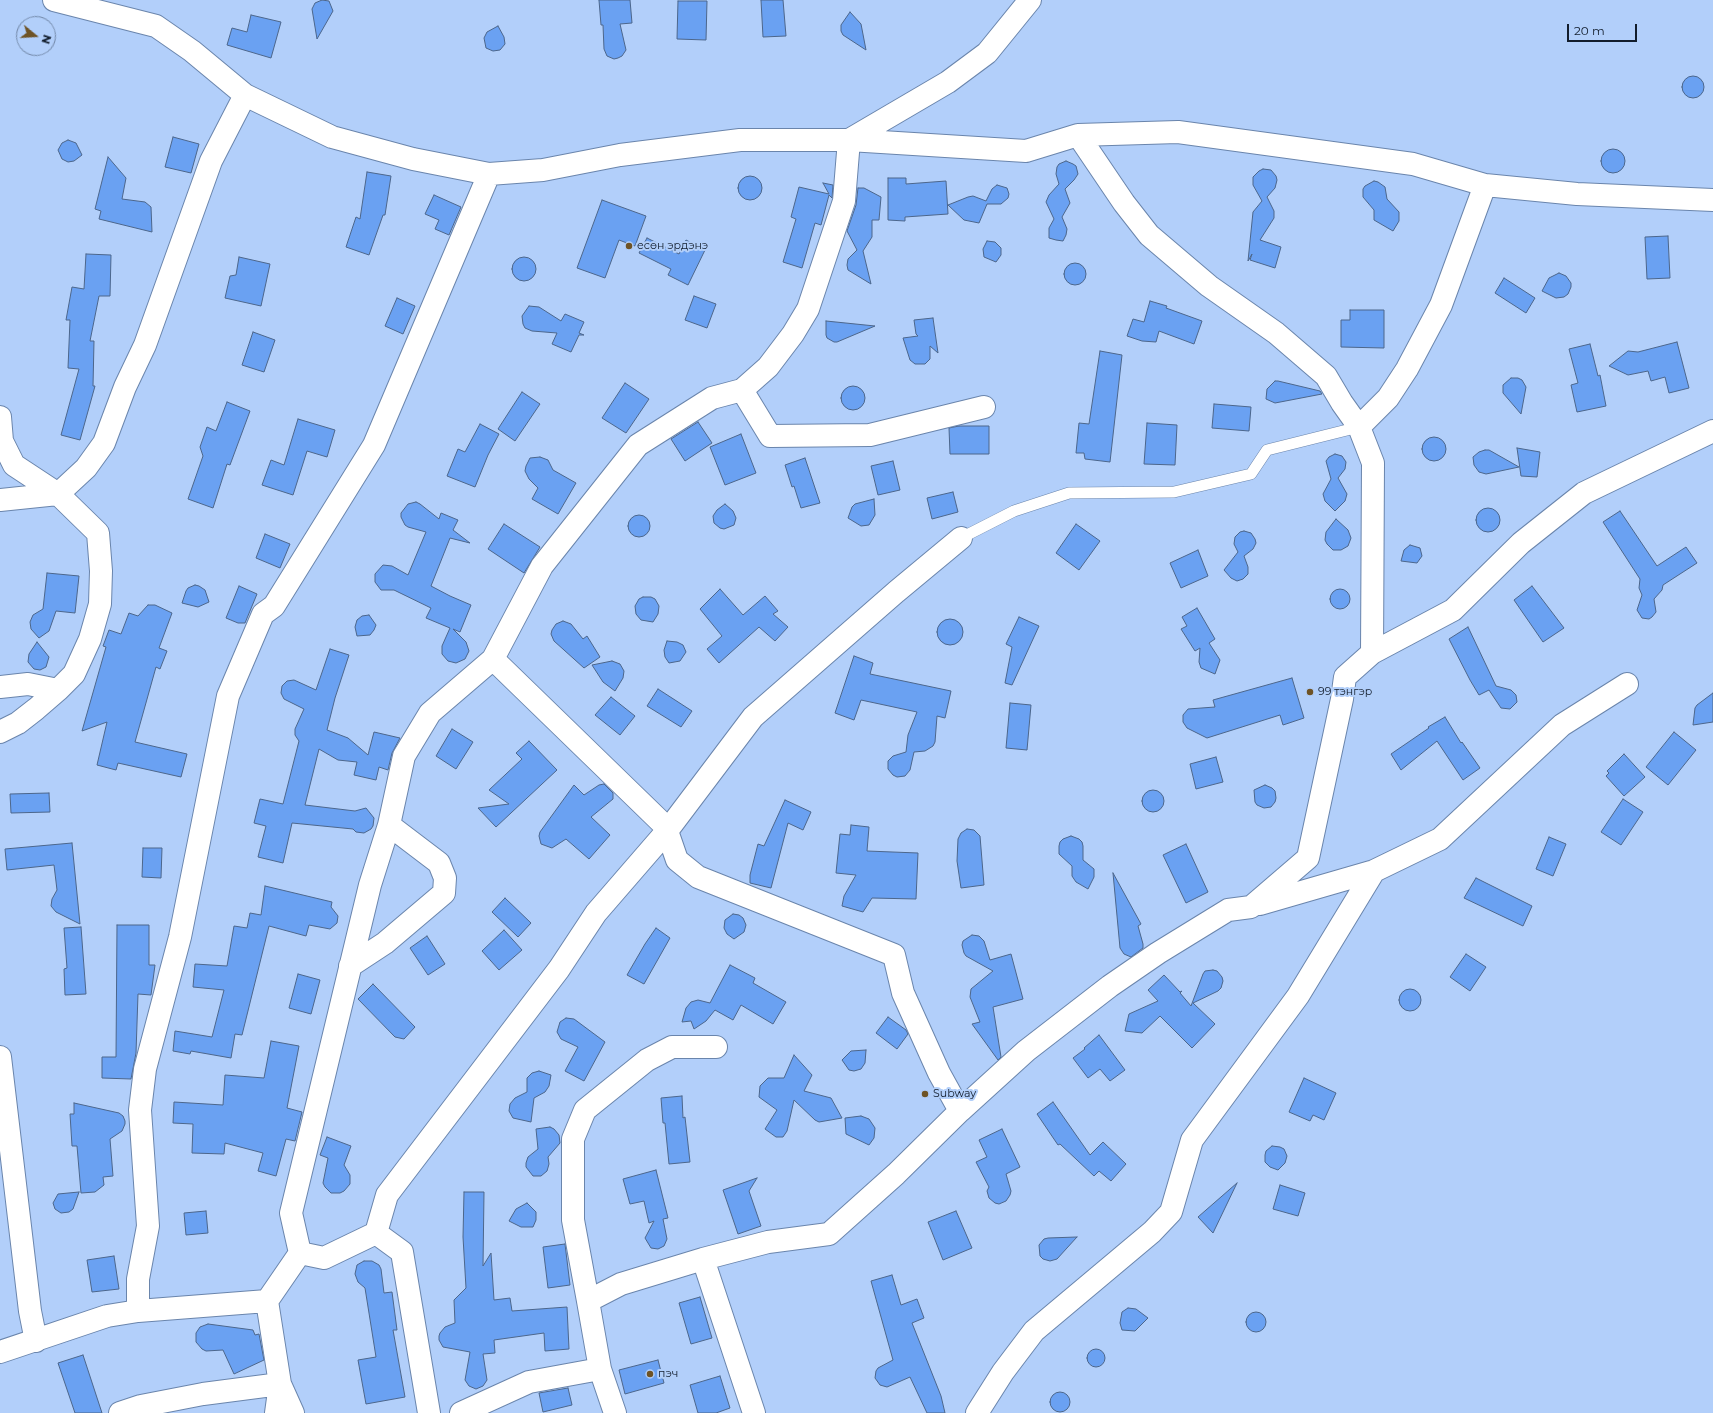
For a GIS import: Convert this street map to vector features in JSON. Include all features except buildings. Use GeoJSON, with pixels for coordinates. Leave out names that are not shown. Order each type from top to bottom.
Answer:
{"type":"FeatureCollection","features":[{"type":"Feature","properties":{"kind":"street"},"geometry":{"type":"LineString","coordinates":[[54,0],[156,26],[192,51],[245,95],[332,137],[413,159],[489,174],[543,170],[620,155],[740,140],[849,140],[1026,151],[1078,135],[1178,132],[1413,164],[1485,185],[1578,194],[1713,200]]}},
{"type":"Feature","properties":{"kind":"street"},"geometry":{"type":"LineString","coordinates":[[849,140],[948,82],[987,53],[1030,0]]}},
{"type":"Feature","properties":{"kind":"street"},"geometry":{"type":"LineString","coordinates":[[0,500],[58,494],[86,468],[104,443],[125,387],[145,345],[211,161],[245,95]]}},
{"type":"Feature","properties":{"kind":"street"},"geometry":{"type":"LineString","coordinates":[[1078,135],[1124,204],[1149,235],[1209,286],[1276,332],[1326,376],[1342,404],[1359,426],[1373,463],[1372,653]]}},
{"type":"Feature","properties":{"kind":"street"},"geometry":{"type":"LineString","coordinates":[[293,1413],[280,1384],[267,1301],[300,1253],[291,1213],[370,885],[389,825],[404,756],[430,713],[493,659],[542,566],[638,445],[712,398],[742,390],[768,367],[793,334],[808,309],[844,201],[849,140]]}},
{"type":"Feature","properties":{"kind":"street"},"geometry":{"type":"LineString","coordinates":[[138,1312],[138,1279],[148,1226],[140,1110],[145,1070],[180,937],[228,696],[263,614],[274,606],[374,444],[489,174]]}},
{"type":"Feature","properties":{"kind":"street"},"geometry":{"type":"LineString","coordinates":[[1359,426],[1388,398],[1407,369],[1441,305],[1485,185]]}},
{"type":"Feature","properties":{"kind":"street"},"geometry":{"type":"LineString","coordinates":[[742,390],[770,436],[870,435],[984,407]]}},
{"type":"Feature","properties":{"kind":"street"},"geometry":{"type":"LineString","coordinates":[[0,417],[2,441],[14,465],[58,494],[98,533],[101,571],[100,604],[90,639],[74,674],[58,690],[18,723],[0,732]]}},
{"type":"Feature","properties":{"kind":"street"},"geometry":{"type":"LineString","coordinates":[[1251,907],[1308,858],[1342,699],[1344,677],[1372,653],[1452,610],[1521,542],[1584,493],[1713,431]]}},
{"type":"Feature","properties":{"kind":"street"},"geometry":{"type":"LineString","coordinates":[[300,1253],[324,1258],[376,1233],[387,1195],[559,968],[596,912],[667,831],[753,717],[896,592],[961,538]]}},
{"type":"Feature","properties":{"kind":"street"},"geometry":{"type":"LineString","coordinates":[[493,659],[662,824],[667,831],[677,860],[698,877],[894,955],[904,993],[939,1073],[960,1111]]}},
{"type":"Feature","properties":{"kind":"street"},"geometry":{"type":"LineString","coordinates":[[0,687],[28,684],[58,690]]}},
{"type":"Feature","properties":{"kind":"street"},"geometry":{"type":"LineString","coordinates":[[588,1301],[621,1284],[703,1259],[768,1242],[829,1234],[896,1174],[960,1111],[1026,1051],[1110,986],[1158,953],[1228,910],[1251,907],[1374,871],[1440,839],[1562,726],[1627,684]]}},
{"type":"Feature","properties":{"kind":"street"},"geometry":{"type":"LineString","coordinates":[[350,966],[385,943],[444,892],[445,878],[439,862],[389,825]]}},
{"type":"Feature","properties":{"kind":"street"},"geometry":{"type":"LineString","coordinates":[[977,1413],[1003,1372],[1034,1331],[1152,1232],[1171,1212],[1192,1140],[1298,996],[1374,871]]}},
{"type":"Feature","properties":{"kind":"street"},"geometry":{"type":"LineString","coordinates":[[614,1413],[600,1369],[573,1220],[573,1139],[585,1110],[647,1060],[672,1047],[716,1048]]}},
{"type":"Feature","properties":{"kind":"street"},"geometry":{"type":"LineString","coordinates":[[0,1057],[30,1311],[36,1341]]}},
{"type":"Feature","properties":{"kind":"street"},"geometry":{"type":"LineString","coordinates":[[376,1233],[402,1252],[429,1413]]}},
{"type":"Feature","properties":{"kind":"street"},"geometry":{"type":"LineString","coordinates":[[703,1259],[754,1413]]}},
{"type":"Feature","properties":{"kind":"street"},"geometry":{"type":"LineString","coordinates":[[0,1352],[107,1316],[267,1301]]}},
{"type":"Feature","properties":{"kind":"street"},"geometry":{"type":"LineString","coordinates":[[461,1413],[529,1382],[600,1369]]}},
{"type":"Feature","properties":{"kind":"street"},"geometry":{"type":"LineString","coordinates":[[120,1413],[144,1409],[203,1394],[280,1384]]}},
{"type":"Feature","properties":{"kind":"street"},"geometry":{"type":"LineString","coordinates":[[276,1413],[280,1384]]}},
{"type":"Feature","properties":{"kind":"lane"},"geometry":{"type":"LineString","coordinates":[[961,538],[1014,511],[1069,494],[1174,492],[1251,474],[1267,450],[1359,426]]}},
{"type":"Feature","properties":{"kind":"place","name":"есөн эрдэнэ"},"geometry":{"type":"Point","coordinates":[629,246]}},
{"type":"Feature","properties":{"kind":"place","name":"99 тэнгэр"},"geometry":{"type":"Point","coordinates":[1310,692]}},
{"type":"Feature","properties":{"kind":"place","name":"Subway"},"geometry":{"type":"Point","coordinates":[925,1094]}},
{"type":"Feature","properties":{"kind":"place","name":"пэч"},"geometry":{"type":"Point","coordinates":[650,1374]}}]}
